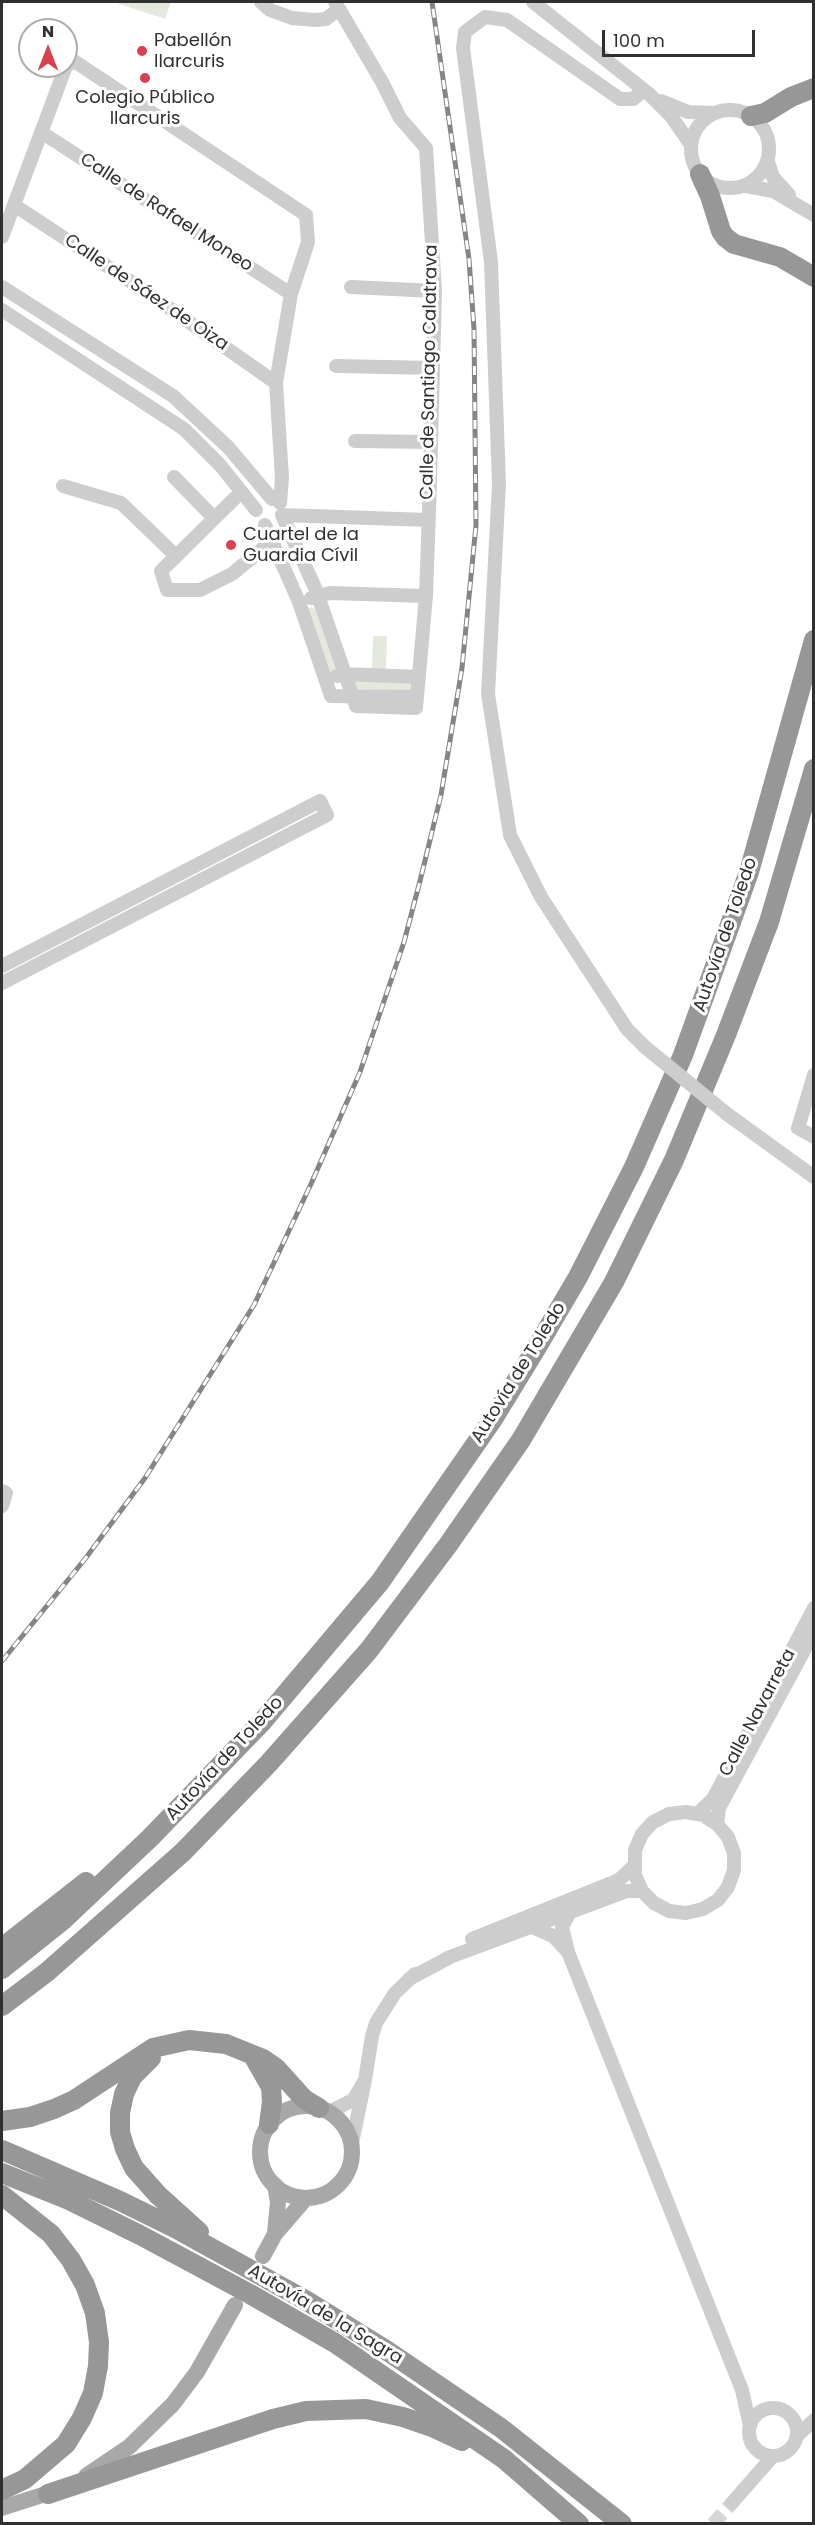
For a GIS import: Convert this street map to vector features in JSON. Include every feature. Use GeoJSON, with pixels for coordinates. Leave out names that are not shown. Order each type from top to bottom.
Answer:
{"type":"FeatureCollection","features":[{"type":"Feature","properties":{"kind":"highway"},"geometry":{"type":"LineString","coordinates":[[751,116],[765,113],[791,97],[813,88]]}},
{"type":"Feature","properties":{"kind":"highway"},"geometry":{"type":"LineString","coordinates":[[700,174],[721,231],[726,237],[734,244],[780,257],[813,277]]}},
{"type":"Feature","properties":{"kind":"highway","name":"Autovía de Toledo"},"geometry":{"type":"LineString","coordinates":[[2,1970],[62,1921],[150,1838],[262,1722],[380,1582],[493,1419],[578,1277],[634,1167],[683,1055],[749,872],[813,640]]}},
{"type":"Feature","properties":{"kind":"highway","name":"Autovía de Toledo"},"geometry":{"type":"LineString","coordinates":[[2,2006],[47,1972],[183,1852],[269,1763],[369,1650],[448,1545],[521,1440],[614,1282],[674,1160],[726,1035],[769,922],[813,769]]}},
{"type":"Feature","properties":{"kind":"highway"},"geometry":{"type":"LineString","coordinates":[[2,1948],[126,1850],[150,1838]]}},
{"type":"Feature","properties":{"kind":"highway"},"geometry":{"type":"LineString","coordinates":[[2,2019],[38,1985],[47,1972]]}},
{"type":"Feature","properties":{"kind":"highway"},"geometry":{"type":"LineString","coordinates":[[2,2121],[30,2117],[74,2100],[153,2048],[173,2043],[206,2040],[249,2052],[276,2068],[293,2088],[324,2110]]}},
{"type":"Feature","properties":{"kind":"highway"},"geometry":{"type":"LineString","coordinates":[[173,2043],[145,2062],[132,2077],[124,2094],[120,2113],[120,2132],[125,2150],[134,2168],[158,2195],[208,2238],[219,2253]]}},
{"type":"Feature","properties":{"kind":"highway"},"geometry":{"type":"LineString","coordinates":[[249,2052],[258,2062],[271,2087],[272,2102],[269,2124]]}},
{"type":"Feature","properties":{"kind":"highway","name":"Autovía de la Sagra"},"geometry":{"type":"LineString","coordinates":[[2,2150],[120,2201],[307,2301],[431,2380],[501,2428],[622,2523]]}},
{"type":"Feature","properties":{"kind":"highway","name":"Autovía de la Sagra"},"geometry":{"type":"LineString","coordinates":[[2,2173],[69,2200],[140,2235],[335,2343],[504,2459],[577,2522]]}},
{"type":"Feature","properties":{"kind":"highway"},"geometry":{"type":"LineString","coordinates":[[2,2195],[51,2235],[71,2260],[85,2285],[95,2313],[99,2342],[98,2366],[93,2393],[82,2418],[66,2444],[25,2479],[2,2490]]}},
{"type":"Feature","properties":{"kind":"highway"},"geometry":{"type":"LineString","coordinates":[[48,2494],[79,2486],[273,2419],[306,2411],[366,2409],[403,2417],[460,2440],[502,2469],[560,2515],[577,2522]]}},
{"type":"Feature","properties":{"kind":"main road"},"geometry":{"type":"LineString","coordinates":[[305,2106],[324,2110],[339,2120],[347,2130],[352,2143],[351,2163],[342,2181],[332,2190],[319,2196],[306,2198],[284,2192],[266,2175],[261,2162],[260,2149],[263,2136],[269,2124],[292,2108],[305,2106]]}},
{"type":"Feature","properties":{"kind":"main road"},"geometry":{"type":"LineString","coordinates":[[275,2185],[278,2202],[275,2234]]}},
{"type":"Feature","properties":{"kind":"main road"},"geometry":{"type":"LineString","coordinates":[[263,2256],[275,2234],[306,2198]]}},
{"type":"Feature","properties":{"kind":"main road"},"geometry":{"type":"LineString","coordinates":[[2,2508],[48,2494],[91,2474],[110,2462],[159,2420],[197,2372],[235,2305]]}},
{"type":"Feature","properties":{"kind":"street"},"geometry":{"type":"LineString","coordinates":[[261,2],[270,10],[292,18],[315,20],[326,19],[337,5]]}},
{"type":"Feature","properties":{"kind":"street"},"geometry":{"type":"LineString","coordinates":[[533,2],[646,92],[671,116],[691,145],[693,161],[700,174],[717,186],[732,189],[746,186],[773,191],[813,215]]}},
{"type":"Feature","properties":{"kind":"street","name":"Calle de Santiago Calatrava"},"geometry":{"type":"LineString","coordinates":[[337,5],[382,82],[400,118],[426,148],[435,291],[426,596],[416,697],[353,701]]}},
{"type":"Feature","properties":{"kind":"street"},"geometry":{"type":"LineString","coordinates":[[646,92],[633,99],[620,99],[507,20],[485,17],[465,32],[463,48],[491,262],[499,484],[488,694],[510,835],[541,897],[627,1029],[645,1047],[727,1114],[813,1177]]}},
{"type":"Feature","properties":{"kind":"street"},"geometry":{"type":"LineString","coordinates":[[78,70],[306,215],[308,242],[291,294],[276,383],[282,478],[278,523],[266,525]]}},
{"type":"Feature","properties":{"kind":"street"},"geometry":{"type":"LineString","coordinates":[[2,237],[63,78]]}},
{"type":"Feature","properties":{"kind":"street"},"geometry":{"type":"LineString","coordinates":[[646,92],[676,108],[715,113],[737,111],[751,116],[762,126],[769,140],[768,162],[773,177],[799,205]]}},
{"type":"Feature","properties":{"kind":"street"},"geometry":{"type":"LineString","coordinates":[[691,145],[699,126],[715,113]]}},
{"type":"Feature","properties":{"kind":"street","name":"Calle de Rafael Moneo"},"geometry":{"type":"LineString","coordinates":[[41,132],[291,294]]}},
{"type":"Feature","properties":{"kind":"street"},"geometry":{"type":"LineString","coordinates":[[746,186],[757,178],[768,162]]}},
{"type":"Feature","properties":{"kind":"street","name":"Calle de Sáez de Oiza"},"geometry":{"type":"LineString","coordinates":[[14,205],[142,289],[276,383]]}},
{"type":"Feature","properties":{"kind":"street"},"geometry":{"type":"LineString","coordinates":[[351,286],[435,291]]}},
{"type":"Feature","properties":{"kind":"street"},"geometry":{"type":"LineString","coordinates":[[2,287],[173,396],[228,447],[278,506],[317,596],[353,701]]}},
{"type":"Feature","properties":{"kind":"street"},"geometry":{"type":"LineString","coordinates":[[2,310],[184,429],[220,465],[256,510],[258,519],[266,525],[299,602],[332,696],[353,701]]}},
{"type":"Feature","properties":{"kind":"street"},"geometry":{"type":"LineString","coordinates":[[336,366],[433,368]]}},
{"type":"Feature","properties":{"kind":"street"},"geometry":{"type":"LineString","coordinates":[[355,441],[431,442]]}},
{"type":"Feature","properties":{"kind":"street"},"geometry":{"type":"LineString","coordinates":[[174,477],[214,518]]}},
{"type":"Feature","properties":{"kind":"street"},"geometry":{"type":"LineString","coordinates":[[63,486],[121,503],[176,556]]}},
{"type":"Feature","properties":{"kind":"street"},"geometry":{"type":"LineString","coordinates":[[235,498],[161,572],[167,590],[200,590],[232,574],[272,541]]}},
{"type":"Feature","properties":{"kind":"street"},"geometry":{"type":"LineString","coordinates":[[256,510],[260,502],[278,506],[428,520]]}},
{"type":"Feature","properties":{"kind":"street"},"geometry":{"type":"LineString","coordinates":[[299,602],[330,593],[426,596]]}},
{"type":"Feature","properties":{"kind":"street"},"geometry":{"type":"LineString","coordinates":[[325,680],[343,674],[419,677]]}},
{"type":"Feature","properties":{"kind":"street"},"geometry":{"type":"LineString","coordinates":[[2,966],[320,801],[327,815],[2,983]]}},
{"type":"Feature","properties":{"kind":"street"},"geometry":{"type":"LineString","coordinates":[[813,1075],[798,1128],[813,1137]]}},
{"type":"Feature","properties":{"kind":"street"},"geometry":{"type":"LineString","coordinates":[[2,1491],[6,1493],[2,1506]]}},
{"type":"Feature","properties":{"kind":"street","name":"Calle Navarreta"},"geometry":{"type":"LineString","coordinates":[[697,1814],[713,1799],[813,1608]]}},
{"type":"Feature","properties":{"kind":"street","name":"Calle Navarreta"},"geometry":{"type":"LineString","coordinates":[[717,1824],[719,1808],[813,1632]]}},
{"type":"Feature","properties":{"kind":"street"},"geometry":{"type":"LineString","coordinates":[[686,1812],[697,1814],[717,1824],[728,1837],[734,1853],[734,1870],[728,1887],[718,1900],[703,1909],[686,1913],[669,1911],[654,1903],[642,1891],[633,1867],[635,1850],[642,1834],[653,1822],[669,1814],[686,1812]]}},
{"type":"Feature","properties":{"kind":"street"},"geometry":{"type":"LineString","coordinates":[[352,2143],[376,2023],[395,1993],[409,1979],[444,1951],[618,1880],[633,1867]]}},
{"type":"Feature","properties":{"kind":"street"},"geometry":{"type":"LineString","coordinates":[[409,1979],[450,1956],[616,1894],[642,1891]]}},
{"type":"Feature","properties":{"kind":"street"},"geometry":{"type":"LineString","coordinates":[[570,1912],[562,1927],[568,1952],[730,2366],[742,2390],[750,2426],[750,2438],[757,2449],[773,2456]]}},
{"type":"Feature","properties":{"kind":"street"},"geometry":{"type":"LineString","coordinates":[[532,1927],[553,1936],[568,1952]]}},
{"type":"Feature","properties":{"kind":"street"},"geometry":{"type":"LineString","coordinates":[[324,2110],[353,2100],[365,2080]]}},
{"type":"Feature","properties":{"kind":"street"},"geometry":{"type":"LineString","coordinates":[[742,2390],[766,2409],[782,2410],[791,2416],[796,2426],[796,2436]]}},
{"type":"Feature","properties":{"kind":"street"},"geometry":{"type":"LineString","coordinates":[[750,2426],[756,2416],[766,2409]]}},
{"type":"Feature","properties":{"kind":"street"},"geometry":{"type":"LineString","coordinates":[[791,2416],[813,2415]]}},
{"type":"Feature","properties":{"kind":"street"},"geometry":{"type":"LineString","coordinates":[[732,2503],[773,2456],[788,2450],[796,2436],[813,2420]]}},
{"type":"Feature","properties":{"kind":"street"},"geometry":{"type":"LineString","coordinates":[[755,2476],[757,2449]]}},
{"type":"Feature","properties":{"kind":"shaded area"},"geometry":{"type":"Polygon","coordinates":[[[113,2],[171,2],[165,19],[113,2]]]}},
{"type":"Feature","properties":{"kind":"shaded area"},"geometry":{"type":"Polygon","coordinates":[[[311,607],[315,609],[336,668],[334,672],[328,672],[307,610],[311,607]]]}},
{"type":"Feature","properties":{"kind":"shaded area"},"geometry":{"type":"Polygon","coordinates":[[[373,636],[387,636],[386,669],[372,669],[373,636]]]}},
{"type":"Feature","properties":{"kind":"shaded area"},"geometry":{"type":"Polygon","coordinates":[[[353,680],[412,683],[412,688],[408,691],[352,689],[353,680]]]}},
{"type":"Feature","properties":{"kind":"tunnel"},"geometry":{"type":"LineString","coordinates":[[713,2524],[732,2503]]}},
{"type":"Feature","properties":{"kind":"railway"},"geometry":{"type":"LineString","coordinates":[[2,1661],[85,1559],[145,1478],[254,1305],[360,1072],[404,942],[420,881],[441,795],[462,668],[476,525],[474,329],[469,259],[432,2]]}},
{"type":"Feature","properties":{"kind":"place","name":"Pabellón Ilarcuris"},"geometry":{"type":"Point","coordinates":[142,51]}},
{"type":"Feature","properties":{"kind":"place","name":"Colegio Público Ilarcuris"},"geometry":{"type":"Point","coordinates":[145,78]}},
{"type":"Feature","properties":{"kind":"place","name":"Cuartel de la Guardia Cívil"},"geometry":{"type":"Point","coordinates":[231,545]}}]}
